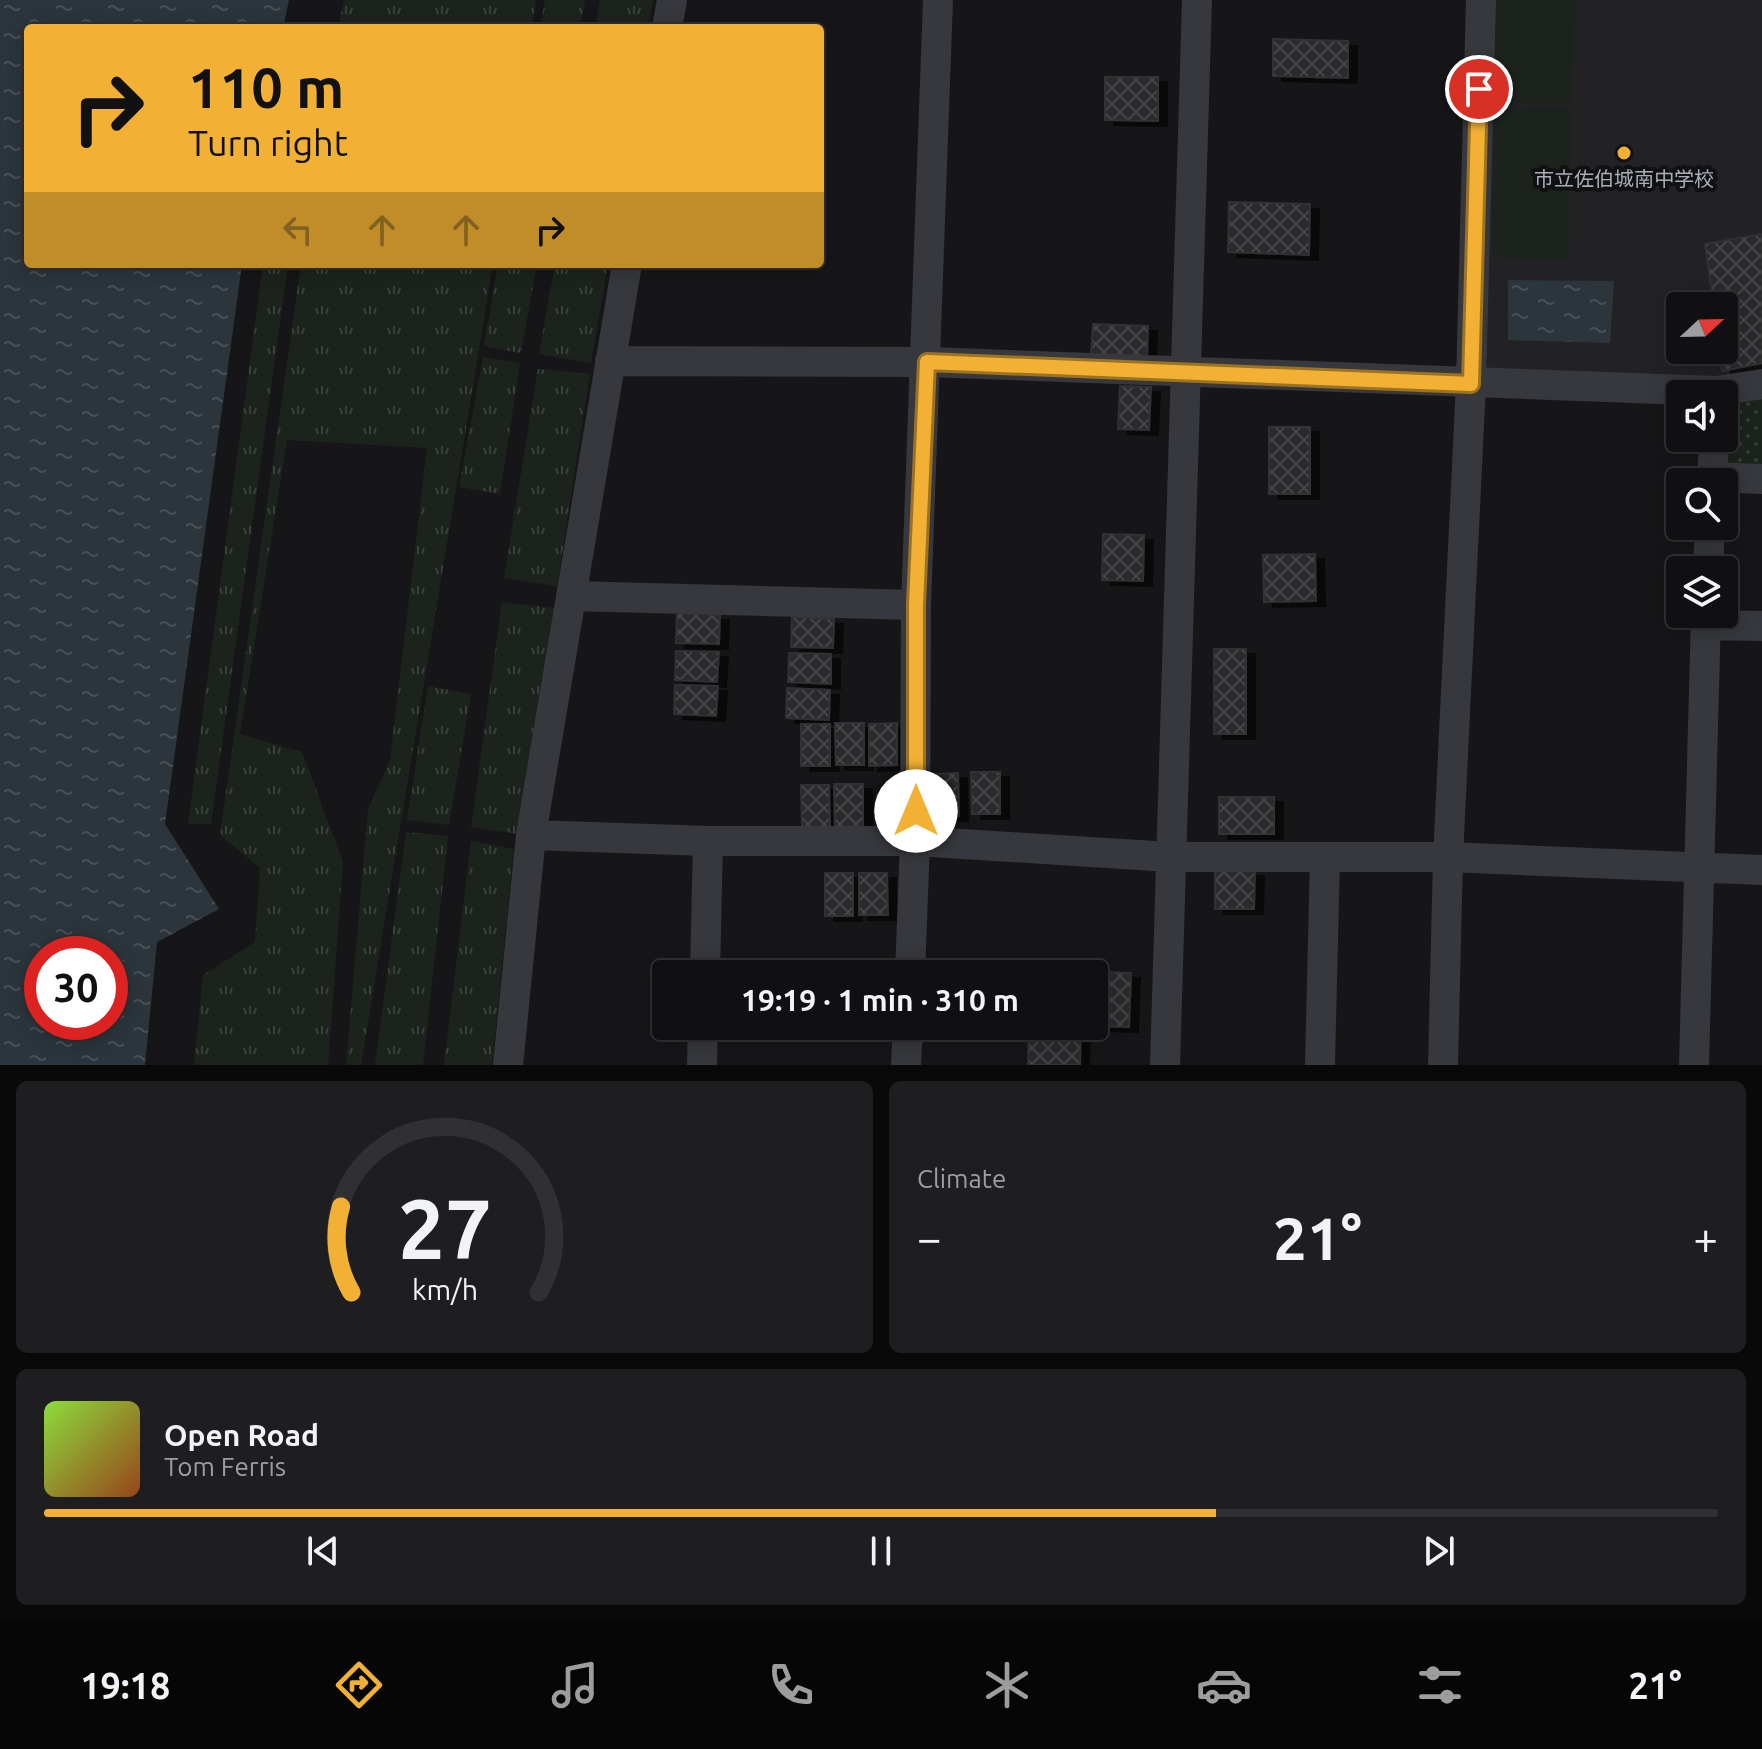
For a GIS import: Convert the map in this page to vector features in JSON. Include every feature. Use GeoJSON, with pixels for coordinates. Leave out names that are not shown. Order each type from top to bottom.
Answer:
{"type":"FeatureCollection","features":[{"type":"Feature","properties":{"kind":"street"},"geometry":{"type":"LineString","coordinates":[[668,24],[672,0]]}},
{"type":"Feature","properties":{"kind":"street"},"geometry":{"type":"LineString","coordinates":[[911,960],[915,841],[916,605],[938,0]]}},
{"type":"Feature","properties":{"kind":"street"},"geometry":{"type":"LineString","coordinates":[[1165,1065],[1197,0]]}},
{"type":"Feature","properties":{"kind":"street"},"geometry":{"type":"LineString","coordinates":[[1443,1065],[1448,857],[1471,384],[1481,0]]}},
{"type":"Feature","properties":{"kind":"street"},"geometry":{"type":"LineString","coordinates":[[508,1065],[531,835],[626,268]]}},
{"type":"Feature","properties":{"kind":"street"},"geometry":{"type":"LineString","coordinates":[[610,361],[927,362],[1666,390]]}},
{"type":"Feature","properties":{"kind":"street"},"geometry":{"type":"LineString","coordinates":[[1738,388],[1762,384]]}},
{"type":"Feature","properties":{"kind":"street"},"geometry":{"type":"LineString","coordinates":[[1738,479],[1762,479]]}},
{"type":"Feature","properties":{"kind":"street"},"geometry":{"type":"LineString","coordinates":[[571,596],[916,605]]}},
{"type":"Feature","properties":{"kind":"street"},"geometry":{"type":"LineString","coordinates":[[1738,623],[1762,626]]}},
{"type":"Feature","properties":{"kind":"street"},"geometry":{"type":"LineString","coordinates":[[1694,1065],[1706,628]]}},
{"type":"Feature","properties":{"kind":"street"},"geometry":{"type":"LineString","coordinates":[[531,835],[708,841],[915,841],[1170,857],[1448,857],[1762,870]]}},
{"type":"Feature","properties":{"kind":"street"},"geometry":{"type":"LineString","coordinates":[[705,960],[708,841]]}},
{"type":"Feature","properties":{"kind":"street"},"geometry":{"type":"LineString","coordinates":[[1320,1065],[1325,857]]}},
{"type":"Feature","properties":{"kind":"street"},"geometry":{"type":"LineString","coordinates":[[702,1065],[703,1040]]}},
{"type":"Feature","properties":{"kind":"street"},"geometry":{"type":"LineString","coordinates":[[906,1065],[907,1040]]}},
{"type":"Feature","properties":{"kind":"shaded area","name":"市立佐伯城南中学校"},"geometry":{"type":"Polygon","coordinates":[[[1491,0],[1762,0],[1762,373],[1728,380],[1666,382],[1478,377],[1491,0]]]}},
{"type":"Feature","properties":{"kind":"green space"},"geometry":{"type":"Polygon","coordinates":[[[344,0],[536,0],[533,24],[339,24],[344,0]]]}},
{"type":"Feature","properties":{"kind":"green space"},"geometry":{"type":"Polygon","coordinates":[[[545,0],[585,0],[581,24],[541,24],[545,0]]]}},
{"type":"Feature","properties":{"kind":"green space"},"geometry":{"type":"Polygon","coordinates":[[[600,0],[653,0],[649,24],[596,24],[600,0]]]}},
{"type":"Feature","properties":{"kind":"green space"},"geometry":{"type":"Polygon","coordinates":[[[1496,0],[1575,0],[1571,103],[1493,103],[1496,0]]]}},
{"type":"Feature","properties":{"kind":"green space"},"geometry":{"type":"Polygon","coordinates":[[[1571,107],[1568,260],[1492,257],[1494,108],[1571,107]]]}},
{"type":"Feature","properties":{"kind":"green space"},"geometry":{"type":"Polygon","coordinates":[[[262,268],[287,268],[211,824],[188,824],[262,268]]]}},
{"type":"Feature","properties":{"kind":"green space"},"geometry":{"type":"Polygon","coordinates":[[[300,268],[492,268],[361,1065],[346,1065],[368,809],[390,760],[427,448],[287,440],[240,734],[302,752],[343,862],[328,1065],[194,1065],[203,975],[255,942],[260,868],[220,835],[300,268]]]}},
{"type":"Feature","properties":{"kind":"green space"},"geometry":{"type":"Polygon","coordinates":[[[497,268],[536,268],[521,353],[484,346],[497,268]]]}},
{"type":"Feature","properties":{"kind":"green space"},"geometry":{"type":"Polygon","coordinates":[[[554,268],[607,268],[591,363],[539,354],[554,268]]]}},
{"type":"Feature","properties":{"kind":"green space"},"geometry":{"type":"Polygon","coordinates":[[[483,357],[520,363],[500,494],[459,487],[483,357]]]}},
{"type":"Feature","properties":{"kind":"green space"},"geometry":{"type":"Polygon","coordinates":[[[538,369],[590,374],[557,586],[504,578],[538,369]]]}},
{"type":"Feature","properties":{"kind":"green space"},"geometry":{"type":"Polygon","coordinates":[[[1762,389],[1762,474],[1738,473],[1738,468],[1718,468],[1721,452],[1738,452],[1738,393],[1762,389]]]}},
{"type":"Feature","properties":{"kind":"green space"},"geometry":{"type":"Polygon","coordinates":[[[502,602],[554,608],[518,834],[471,827],[502,602]]]}},
{"type":"Feature","properties":{"kind":"green space"},"geometry":{"type":"Polygon","coordinates":[[[428,686],[471,694],[449,825],[407,820],[428,686]]]}},
{"type":"Feature","properties":{"kind":"green space"},"geometry":{"type":"Polygon","coordinates":[[[406,832],[448,836],[423,1065],[375,1065],[406,832]]]}},
{"type":"Feature","properties":{"kind":"green space"},"geometry":{"type":"Polygon","coordinates":[[[471,841],[514,849],[492,1065],[444,1065],[471,841]]]}},
{"type":"Feature","properties":{"kind":"water"},"geometry":{"type":"Polygon","coordinates":[[[0,0],[289,0],[284,24],[24,24],[24,268],[241,268],[165,824],[219,909],[157,942],[145,1065],[0,1065],[0,0]]]}},
{"type":"Feature","properties":{"kind":"water"},"geometry":{"type":"Polygon","coordinates":[[[1508,280],[1614,281],[1610,343],[1508,340],[1508,280]]]}},
{"type":"Feature","properties":{"kind":"building"},"geometry":{"type":"Polygon","coordinates":[[[1273,39],[1348,41],[1348,78],[1273,76],[1273,39]]]}},
{"type":"Feature","properties":{"kind":"building"},"geometry":{"type":"Polygon","coordinates":[[[1105,77],[1158,77],[1158,121],[1105,120],[1105,77]]]}},
{"type":"Feature","properties":{"kind":"building"},"geometry":{"type":"Polygon","coordinates":[[[1229,202],[1310,204],[1309,255],[1228,252],[1229,202]]]}},
{"type":"Feature","properties":{"kind":"building"},"geometry":{"type":"Polygon","coordinates":[[[1762,234],[1762,363],[1722,371],[1721,364],[1738,364],[1738,292],[1712,292],[1705,244],[1762,234]]]}},
{"type":"Feature","properties":{"kind":"building"},"geometry":{"type":"Polygon","coordinates":[[[1093,324],[1148,326],[1147,359],[1091,357],[1093,324]]]}},
{"type":"Feature","properties":{"kind":"building"},"geometry":{"type":"Polygon","coordinates":[[[1120,386],[1151,387],[1149,430],[1118,429],[1120,386]]]}},
{"type":"Feature","properties":{"kind":"building"},"geometry":{"type":"Polygon","coordinates":[[[1269,427],[1310,427],[1310,494],[1269,494],[1269,427]]]}},
{"type":"Feature","properties":{"kind":"building"},"geometry":{"type":"Polygon","coordinates":[[[1103,534],[1144,535],[1143,581],[1102,580],[1103,534]]]}},
{"type":"Feature","properties":{"kind":"building"},"geometry":{"type":"Polygon","coordinates":[[[1315,554],[1316,601],[1264,602],[1263,555],[1315,554]]]}},
{"type":"Feature","properties":{"kind":"building"},"geometry":{"type":"Polygon","coordinates":[[[677,613],[720,615],[719,644],[676,643],[677,613]]]}},
{"type":"Feature","properties":{"kind":"building"},"geometry":{"type":"Polygon","coordinates":[[[792,617],[834,619],[833,648],[791,647],[792,617]]]}},
{"type":"Feature","properties":{"kind":"building"},"geometry":{"type":"Polygon","coordinates":[[[1214,649],[1246,649],[1246,734],[1214,734],[1214,649]]]}},
{"type":"Feature","properties":{"kind":"building"},"geometry":{"type":"Polygon","coordinates":[[[676,651],[719,652],[717,682],[675,680],[676,651]]]}},
{"type":"Feature","properties":{"kind":"building"},"geometry":{"type":"Polygon","coordinates":[[[789,653],[831,654],[831,684],[788,682],[789,653]]]}},
{"type":"Feature","properties":{"kind":"building"},"geometry":{"type":"Polygon","coordinates":[[[675,685],[718,686],[716,716],[674,714],[675,685]]]}},
{"type":"Feature","properties":{"kind":"building"},"geometry":{"type":"Polygon","coordinates":[[[787,688],[830,690],[829,720],[786,718],[787,688]]]}},
{"type":"Feature","properties":{"kind":"building"},"geometry":{"type":"Polygon","coordinates":[[[835,723],[864,723],[864,765],[836,765],[835,723]]]}},
{"type":"Feature","properties":{"kind":"building"},"geometry":{"type":"Polygon","coordinates":[[[897,723],[897,765],[869,766],[869,724],[897,723]]]}},
{"type":"Feature","properties":{"kind":"building"},"geometry":{"type":"Polygon","coordinates":[[[801,724],[830,724],[830,766],[801,766],[801,724]]]}},
{"type":"Feature","properties":{"kind":"building"},"geometry":{"type":"Polygon","coordinates":[[[971,772],[1000,772],[1000,814],[972,814],[971,772]]]}},
{"type":"Feature","properties":{"kind":"building"},"geometry":{"type":"Polygon","coordinates":[[[958,773],[959,816],[931,816],[930,774],[958,773]]]}},
{"type":"Feature","properties":{"kind":"building"},"geometry":{"type":"Polygon","coordinates":[[[834,784],[863,784],[863,826],[835,827],[834,784]]]}},
{"type":"Feature","properties":{"kind":"building"},"geometry":{"type":"Polygon","coordinates":[[[801,785],[829,785],[830,827],[802,827],[801,785]]]}},
{"type":"Feature","properties":{"kind":"building"},"geometry":{"type":"Polygon","coordinates":[[[1219,797],[1274,797],[1274,834],[1219,834],[1219,797]]]}},
{"type":"Feature","properties":{"kind":"building"},"geometry":{"type":"Polygon","coordinates":[[[1215,870],[1255,871],[1254,909],[1215,909],[1215,870]]]}},
{"type":"Feature","properties":{"kind":"building"},"geometry":{"type":"Polygon","coordinates":[[[825,873],[853,873],[853,916],[825,916],[825,873]]]}},
{"type":"Feature","properties":{"kind":"building"},"geometry":{"type":"Polygon","coordinates":[[[859,873],[887,873],[888,915],[859,915],[859,873]]]}},
{"type":"Feature","properties":{"kind":"building"},"geometry":{"type":"Polygon","coordinates":[[[1108,972],[1131,973],[1129,1027],[1108,1026],[1108,972]]]}},
{"type":"Feature","properties":{"kind":"building"},"geometry":{"type":"Polygon","coordinates":[[[1029,1040],[1081,1040],[1080,1065],[1028,1065],[1029,1040]]]}},
{"type":"Feature","properties":{"kind":"place","name":"市立佐伯城南中学校"},"geometry":{"type":"Point","coordinates":[1624,153]}},
{"type":"Feature","properties":{"kind":"route"},"geometry":{"type":"LineString","coordinates":[[916,811],[916,605],[927,362],[1471,384],[1479,89]]}}]}
